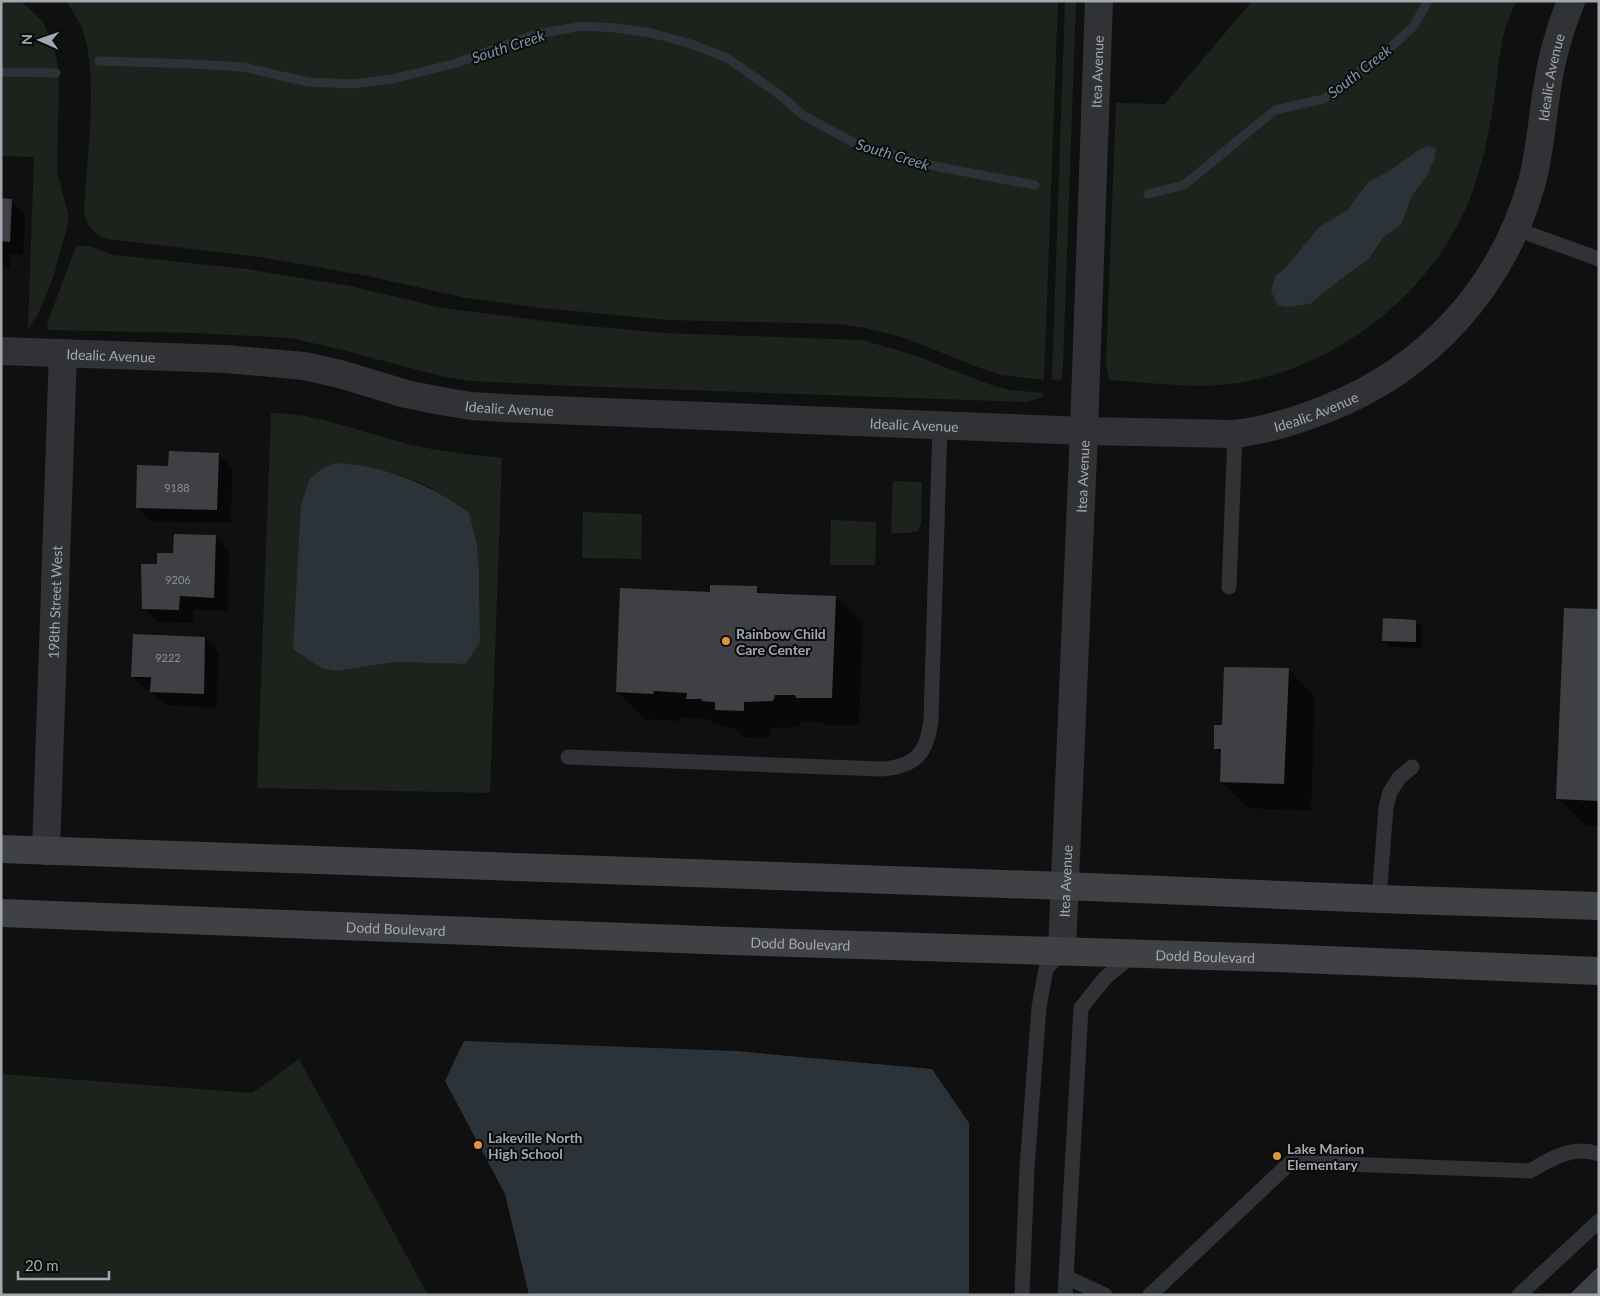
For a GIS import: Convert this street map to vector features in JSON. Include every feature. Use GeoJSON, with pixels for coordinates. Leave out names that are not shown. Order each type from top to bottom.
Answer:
{"type":"FeatureCollection","features":[{"type":"Feature","properties":{"kind":"main road"},"geometry":{"type":"LineString","coordinates":[[1,849],[1064,886],[1379,900],[1599,906]]}},
{"type":"Feature","properties":{"kind":"main road","name":"Dodd Boulevard"},"geometry":{"type":"LineString","coordinates":[[1,913],[1599,971]]}},
{"type":"Feature","properties":{"kind":"street","name":"Itea Avenue"},"geometry":{"type":"LineString","coordinates":[[1062,951],[1100,1]]}},
{"type":"Feature","properties":{"kind":"street","name":"Idealic Avenue"},"geometry":{"type":"LineString","coordinates":[[1,351],[225,359],[304,366],[340,374],[406,394],[471,406],[1084,431],[1235,434],[1284,425],[1343,403],[1369,390],[1417,358],[1436,341],[1470,304],[1498,264],[1516,229],[1532,181],[1538,153],[1547,86],[1554,53],[1570,1]]}},
{"type":"Feature","properties":{"kind":"street","name":"198th Street West"},"geometry":{"type":"LineString","coordinates":[[46,852],[63,353]]}},
{"type":"Feature","properties":{"kind":"lane"},"geometry":{"type":"LineString","coordinates":[[1516,229],[1599,259]]}},
{"type":"Feature","properties":{"kind":"lane"},"geometry":{"type":"LineString","coordinates":[[568,757],[880,769],[906,764],[919,756],[926,746],[931,720],[940,426]]}},
{"type":"Feature","properties":{"kind":"lane"},"geometry":{"type":"LineString","coordinates":[[1229,587],[1235,434]]}},
{"type":"Feature","properties":{"kind":"lane"},"geometry":{"type":"LineString","coordinates":[[1379,900],[1386,807],[1390,792],[1399,778],[1412,767]]}},
{"type":"Feature","properties":{"kind":"lane"},"geometry":{"type":"LineString","coordinates":[[1022,1295],[1027,1168],[1039,1007],[1046,969],[1062,951]]}},
{"type":"Feature","properties":{"kind":"lane"},"geometry":{"type":"LineString","coordinates":[[1065,1295],[1081,1008],[1105,978],[1134,954]]}},
{"type":"Feature","properties":{"kind":"lane"},"geometry":{"type":"LineString","coordinates":[[1150,1295],[1291,1162],[1530,1171],[1557,1156],[1587,1150],[1599,1154]]}},
{"type":"Feature","properties":{"kind":"lane"},"geometry":{"type":"LineString","coordinates":[[1519,1295],[1599,1221]]}},
{"type":"Feature","properties":{"kind":"lane"},"geometry":{"type":"LineString","coordinates":[[1066,1277],[1105,1295]]}},
{"type":"Feature","properties":{"kind":"shaded area"},"geometry":{"type":"Polygon","coordinates":[[[1,1],[22,2],[43,22],[54,47],[59,79],[57,172],[68,213],[68,224],[53,278],[38,314],[28,329],[34,157],[1,156],[1,1]]]}},
{"type":"Feature","properties":{"kind":"shaded area"},"geometry":{"type":"Polygon","coordinates":[[[66,1],[1058,1],[1044,380],[1002,375],[902,337],[840,324],[668,320],[541,308],[466,298],[368,276],[260,257],[107,239],[98,235],[92,229],[84,212],[91,116],[90,65],[80,24],[66,1]]]}},
{"type":"Feature","properties":{"kind":"shaded area"},"geometry":{"type":"Polygon","coordinates":[[[1065,1],[1076,1],[1061,381],[1052,380],[1065,1]]]}},
{"type":"Feature","properties":{"kind":"shaded area"},"geometry":{"type":"Polygon","coordinates":[[[1252,1],[1516,1],[1504,33],[1491,120],[1480,169],[1462,217],[1440,253],[1414,287],[1383,316],[1348,341],[1310,361],[1271,376],[1230,384],[1200,386],[1109,380],[1106,364],[1116,103],[1165,104],[1252,1]],[[1417,151],[1392,169],[1368,182],[1347,210],[1319,227],[1285,268],[1276,275],[1338,281],[1368,260],[1383,238],[1401,225],[1412,196],[1428,174],[1435,158],[1417,151]]]}},
{"type":"Feature","properties":{"kind":"shaded area"},"geometry":{"type":"Polygon","coordinates":[[[1427,146],[1436,148],[1435,158],[1428,174],[1412,196],[1401,225],[1383,238],[1368,260],[1310,304],[1287,307],[1278,305],[1271,291],[1276,275],[1285,268],[1319,227],[1347,210],[1368,182],[1427,146]]]}},
{"type":"Feature","properties":{"kind":"shaded area"},"geometry":{"type":"Polygon","coordinates":[[[76,246],[89,246],[114,255],[247,269],[350,286],[443,308],[576,325],[665,333],[862,340],[914,355],[991,385],[1010,390],[1043,393],[1043,397],[1027,402],[470,381],[441,376],[291,338],[195,333],[48,330],[47,324],[76,246]]]}},
{"type":"Feature","properties":{"kind":"shaded area"},"geometry":{"type":"Polygon","coordinates":[[[271,413],[319,419],[423,447],[502,458],[490,793],[257,788],[271,413]],[[346,464],[337,671],[394,662],[466,664],[480,642],[477,545],[469,512],[436,491],[409,478],[387,471],[346,464]]]}},
{"type":"Feature","properties":{"kind":"shaded area"},"geometry":{"type":"Polygon","coordinates":[[[335,463],[372,468],[406,478],[437,493],[469,512],[477,545],[480,642],[466,664],[394,662],[337,671],[321,668],[293,649],[301,504],[310,479],[323,468],[335,463]]]}},
{"type":"Feature","properties":{"kind":"shaded area"},"geometry":{"type":"Polygon","coordinates":[[[893,481],[922,482],[921,524],[918,531],[891,533],[893,481]]]}},
{"type":"Feature","properties":{"kind":"shaded area"},"geometry":{"type":"Polygon","coordinates":[[[583,512],[642,514],[641,559],[582,558],[583,512]]]}},
{"type":"Feature","properties":{"kind":"shaded area"},"geometry":{"type":"Polygon","coordinates":[[[831,520],[876,522],[875,565],[830,565],[831,520]]]}},
{"type":"Feature","properties":{"kind":"shaded area"},"geometry":{"type":"Polygon","coordinates":[[[464,1041],[736,1051],[932,1069],[969,1123],[969,1295],[529,1295],[505,1194],[445,1081],[464,1041]]]}},
{"type":"Feature","properties":{"kind":"shaded area"},"geometry":{"type":"Polygon","coordinates":[[[299,1059],[428,1295],[1,1295],[1,1074],[252,1093],[299,1059]]]}},
{"type":"Feature","properties":{"kind":"building"},"geometry":{"type":"Polygon","coordinates":[[[1,198],[12,199],[10,242],[1,241],[1,198]]]}},
{"type":"Feature","properties":{"kind":"building"},"geometry":{"type":"Polygon","coordinates":[[[169,451],[219,453],[217,510],[136,508],[137,465],[168,466],[169,451]]]}},
{"type":"Feature","properties":{"kind":"building"},"geometry":{"type":"Polygon","coordinates":[[[174,534],[216,535],[214,598],[180,596],[179,610],[142,609],[141,564],[157,564],[157,553],[173,553],[174,534]]]}},
{"type":"Feature","properties":{"kind":"building","name":"Rainbow Child Care Center"},"geometry":{"type":"Polygon","coordinates":[[[710,585],[757,586],[757,593],[836,596],[832,698],[796,698],[795,695],[775,695],[773,701],[744,702],[744,711],[715,710],[715,702],[701,701],[702,699],[686,699],[687,693],[654,691],[653,694],[616,692],[620,588],[710,592],[710,585]]]}},
{"type":"Feature","properties":{"kind":"building"},"geometry":{"type":"Polygon","coordinates":[[[1564,608],[1599,609],[1599,801],[1556,799],[1564,608]]]}},
{"type":"Feature","properties":{"kind":"building"},"geometry":{"type":"Polygon","coordinates":[[[1383,618],[1416,620],[1416,642],[1382,641],[1383,618]]]}},
{"type":"Feature","properties":{"kind":"building"},"geometry":{"type":"Polygon","coordinates":[[[133,634],[205,637],[204,694],[150,692],[151,677],[131,677],[133,634]]]}},
{"type":"Feature","properties":{"kind":"building"},"geometry":{"type":"Polygon","coordinates":[[[1224,667],[1289,668],[1284,784],[1220,782],[1221,749],[1214,749],[1214,725],[1222,725],[1224,667]]]}},
{"type":"Feature","properties":{"kind":"building"},"geometry":{"type":"Polygon","coordinates":[[[1599,1266],[1599,1295],[1569,1295],[1599,1266]]]}},
{"type":"Feature","properties":{"kind":"waterway","name":"South Creek"},"geometry":{"type":"LineString","coordinates":[[1148,194],[1184,185],[1275,110],[1323,99],[1379,58],[1413,27],[1428,1]]}},
{"type":"Feature","properties":{"kind":"waterway","name":"South Creek"},"geometry":{"type":"LineString","coordinates":[[99,61],[243,67],[308,82],[352,84],[392,79],[453,64],[537,34],[582,26],[615,28],[651,33],[691,44],[727,58],[776,92],[803,115],[856,144],[934,166],[1035,185]]}},
{"type":"Feature","properties":{"kind":"waterway","name":"South Creek"},"geometry":{"type":"LineString","coordinates":[[1,72],[56,73]]}},
{"type":"Feature","properties":{"kind":"place","name":"Rainbow Child Care Center"},"geometry":{"type":"Point","coordinates":[726,641]}},
{"type":"Feature","properties":{"kind":"place","name":"Lakeville North High School"},"geometry":{"type":"Point","coordinates":[478,1145]}},
{"type":"Feature","properties":{"kind":"place","name":"Lake Marion Elementary"},"geometry":{"type":"Point","coordinates":[1277,1156]}}]}
